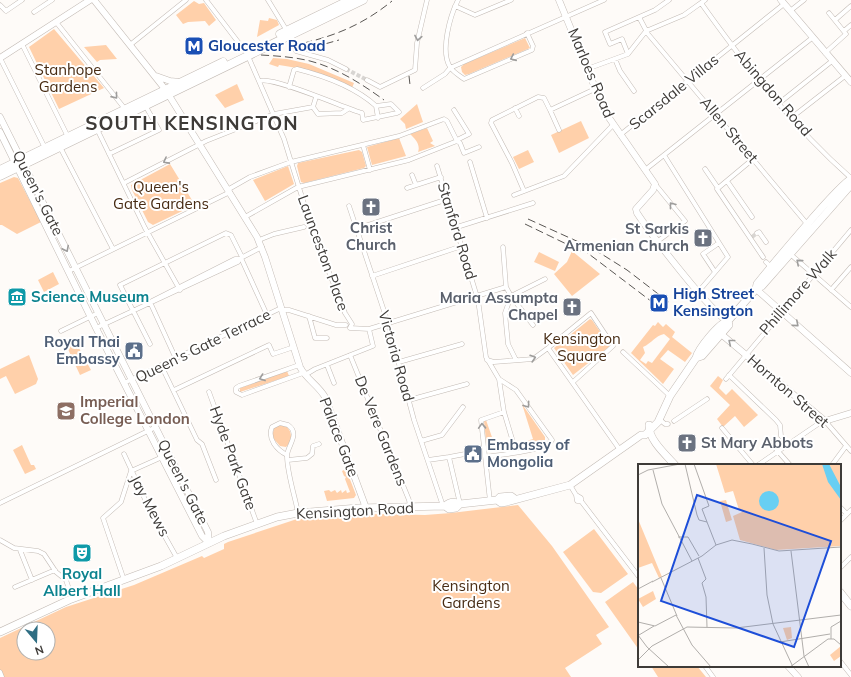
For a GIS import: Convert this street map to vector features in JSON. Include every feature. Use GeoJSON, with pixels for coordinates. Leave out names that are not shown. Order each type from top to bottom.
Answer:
{"type":"FeatureCollection","features":[{"type":"Feature","properties":{"kind":"highway"},"geometry":{"type":"LineString","coordinates":[[288,34],[337,3],[350,0]]}},
{"type":"Feature","properties":{"kind":"highway"},"geometry":{"type":"LineString","coordinates":[[0,176],[45,148],[125,109],[167,92],[247,53],[363,0]]}},
{"type":"Feature","properties":{"kind":"highway"},"geometry":{"type":"LineString","coordinates":[[0,170],[60,147],[146,106],[181,82],[247,53]]}},
{"type":"Feature","properties":{"kind":"main road"},"geometry":{"type":"LineString","coordinates":[[674,464],[645,431],[658,422],[658,418],[670,396],[696,358],[697,353],[756,289],[762,286],[771,267],[788,252],[851,178]]}},
{"type":"Feature","properties":{"kind":"main road"},"geometry":{"type":"LineString","coordinates":[[810,227],[851,185]]}},
{"type":"Feature","properties":{"kind":"main road"},"geometry":{"type":"LineString","coordinates":[[696,358],[702,356],[729,325],[728,321]]}},
{"type":"Feature","properties":{"kind":"main road","name":"Kensington Road"},"geometry":{"type":"LineString","coordinates":[[0,632],[72,598],[124,580],[209,543],[257,524],[298,513],[366,508],[444,506],[449,509],[456,508],[460,504],[494,501],[505,502],[541,494],[570,485],[645,431]]}},
{"type":"Feature","properties":{"kind":"main road"},"geometry":{"type":"LineString","coordinates":[[841,593],[851,606]]}},
{"type":"Feature","properties":{"kind":"street"},"geometry":{"type":"LineString","coordinates":[[0,5],[6,11],[22,0]]}},
{"type":"Feature","properties":{"kind":"street"},"geometry":{"type":"LineString","coordinates":[[34,12],[52,0]]}},
{"type":"Feature","properties":{"kind":"street"},"geometry":{"type":"LineString","coordinates":[[45,148],[0,58],[90,0]]}},
{"type":"Feature","properties":{"kind":"street"},"geometry":{"type":"LineString","coordinates":[[94,0],[167,92],[230,190],[259,240],[299,365],[304,374]]}},
{"type":"Feature","properties":{"kind":"street"},"geometry":{"type":"LineString","coordinates":[[130,44],[186,0]]}},
{"type":"Feature","properties":{"kind":"street","name":"Launceston Place"},"geometry":{"type":"LineString","coordinates":[[206,0],[247,53],[260,81],[274,114],[311,226],[347,318],[348,326]]}},
{"type":"Feature","properties":{"kind":"street"},"geometry":{"type":"LineString","coordinates":[[268,0],[296,51],[328,60],[346,69]]}},
{"type":"Feature","properties":{"kind":"street"},"geometry":{"type":"LineString","coordinates":[[367,80],[380,87],[415,70],[417,43],[427,0]]}},
{"type":"Feature","properties":{"kind":"street"},"geometry":{"type":"LineString","coordinates":[[458,0],[455,6],[447,40],[447,59],[450,68],[464,79],[532,50],[533,46],[527,33]]}},
{"type":"Feature","properties":{"kind":"street"},"geometry":{"type":"LineString","coordinates":[[455,6],[475,14],[511,0]]}},
{"type":"Feature","properties":{"kind":"street","name":"Marloes Road"},"geometry":{"type":"LineString","coordinates":[[559,0],[605,112],[655,184]]}},
{"type":"Feature","properties":{"kind":"street"},"geometry":{"type":"LineString","coordinates":[[423,88],[445,74],[450,68],[604,0]]}},
{"type":"Feature","properties":{"kind":"street"},"geometry":{"type":"LineString","coordinates":[[628,54],[622,39],[610,44],[605,32],[655,10],[669,0]]}},
{"type":"Feature","properties":{"kind":"street"},"geometry":{"type":"LineString","coordinates":[[790,11],[804,0]]}},
{"type":"Feature","properties":{"kind":"street"},"geometry":{"type":"LineString","coordinates":[[587,69],[628,54],[646,31],[684,15],[703,2]]}},
{"type":"Feature","properties":{"kind":"street","name":"Abingdon Road"},"geometry":{"type":"LineString","coordinates":[[703,2],[732,46],[778,104],[851,178]]}},
{"type":"Feature","properties":{"kind":"street"},"geometry":{"type":"LineString","coordinates":[[783,2],[824,53],[851,81]]}},
{"type":"Feature","properties":{"kind":"street","name":"Scarsdale Villas"},"geometry":{"type":"LineString","coordinates":[[620,135],[732,46],[783,2]]}},
{"type":"Feature","properties":{"kind":"street"},"geometry":{"type":"LineString","coordinates":[[835,20],[851,6]]}},
{"type":"Feature","properties":{"kind":"street"},"geometry":{"type":"LineString","coordinates":[[824,53],[846,34],[829,13]]}},
{"type":"Feature","properties":{"kind":"street","name":"Allen Street"},"geometry":{"type":"LineString","coordinates":[[639,17],[646,31],[810,227]]}},
{"type":"Feature","properties":{"kind":"street"},"geometry":{"type":"LineString","coordinates":[[56,22],[125,109]]}},
{"type":"Feature","properties":{"kind":"street"},"geometry":{"type":"LineString","coordinates":[[844,31],[851,25]]}},
{"type":"Feature","properties":{"kind":"street"},"geometry":{"type":"LineString","coordinates":[[645,170],[812,38]]}},
{"type":"Feature","properties":{"kind":"street"},"geometry":{"type":"LineString","coordinates":[[22,44],[68,137]]}},
{"type":"Feature","properties":{"kind":"street"},"geometry":{"type":"LineString","coordinates":[[615,59],[620,71],[634,91]]}},
{"type":"Feature","properties":{"kind":"street"},"geometry":{"type":"LineString","coordinates":[[778,104],[832,61]]}},
{"type":"Feature","properties":{"kind":"street"},"geometry":{"type":"LineString","coordinates":[[289,87],[294,70],[297,69],[337,83],[369,100],[376,106],[378,118]]}},
{"type":"Feature","properties":{"kind":"street"},"geometry":{"type":"LineString","coordinates":[[155,75],[170,82],[181,82]]}},
{"type":"Feature","properties":{"kind":"street"},"geometry":{"type":"LineString","coordinates":[[791,118],[845,76]]}},
{"type":"Feature","properties":{"kind":"street"},"geometry":{"type":"LineString","coordinates":[[260,81],[264,79],[362,113],[363,120],[378,118],[399,112],[391,104],[376,106]]}},
{"type":"Feature","properties":{"kind":"street"},"geometry":{"type":"LineString","coordinates":[[550,110],[595,89]]}},
{"type":"Feature","properties":{"kind":"street"},"geometry":{"type":"LineString","coordinates":[[313,107],[316,97]]}},
{"type":"Feature","properties":{"kind":"street"},"geometry":{"type":"LineString","coordinates":[[524,191],[491,122],[492,119],[538,97],[544,98],[559,130]]}},
{"type":"Feature","properties":{"kind":"street"},"geometry":{"type":"LineString","coordinates":[[109,154],[159,130],[146,106]]}},
{"type":"Feature","properties":{"kind":"street"},"geometry":{"type":"LineString","coordinates":[[124,183],[200,143],[274,114],[313,107]]}},
{"type":"Feature","properties":{"kind":"street"},"geometry":{"type":"LineString","coordinates":[[313,107],[318,114],[342,113],[348,109]]}},
{"type":"Feature","properties":{"kind":"street"},"geometry":{"type":"LineString","coordinates":[[515,108],[519,116]]}},
{"type":"Feature","properties":{"kind":"street"},"geometry":{"type":"LineString","coordinates":[[245,217],[298,187],[409,160],[469,134],[454,110]]}},
{"type":"Feature","properties":{"kind":"street","name":"Queen's Gate"},"geometry":{"type":"LineString","coordinates":[[0,117],[19,163],[96,328],[156,427],[208,533],[209,543]]}},
{"type":"Feature","properties":{"kind":"street"},"geometry":{"type":"LineString","coordinates":[[69,271],[149,233],[230,190],[250,177],[291,162],[399,136],[444,119],[460,143],[464,153],[479,148]]}},
{"type":"Feature","properties":{"kind":"street"},"geometry":{"type":"LineString","coordinates":[[514,195],[564,176],[613,125]]}},
{"type":"Feature","properties":{"kind":"street"},"geometry":{"type":"LineString","coordinates":[[97,129],[149,233],[179,288]]}},
{"type":"Feature","properties":{"kind":"street","name":"Queen's Gate"},"geometry":{"type":"LineString","coordinates":[[0,132],[19,163],[76,268],[104,325],[149,431],[202,536],[209,543]]}},
{"type":"Feature","properties":{"kind":"street"},"geometry":{"type":"LineString","coordinates":[[363,145],[370,170]]}},
{"type":"Feature","properties":{"kind":"street"},"geometry":{"type":"LineString","coordinates":[[60,147],[113,249]]}},
{"type":"Feature","properties":{"kind":"street"},"geometry":{"type":"LineString","coordinates":[[664,155],[728,257],[698,291]]}},
{"type":"Feature","properties":{"kind":"street"},"geometry":{"type":"LineString","coordinates":[[718,188],[753,159]]}},
{"type":"Feature","properties":{"kind":"street"},"geometry":{"type":"LineString","coordinates":[[470,162],[487,218]]}},
{"type":"Feature","properties":{"kind":"street","name":"Stanford Road"},"geometry":{"type":"LineString","coordinates":[[437,166],[477,296],[487,360]]}},
{"type":"Feature","properties":{"kind":"street"},"geometry":{"type":"LineString","coordinates":[[705,169],[763,257]]}},
{"type":"Feature","properties":{"kind":"street"},"geometry":{"type":"LineString","coordinates":[[412,175],[416,185]]}},
{"type":"Feature","properties":{"kind":"street"},"geometry":{"type":"LineString","coordinates":[[407,188],[441,177]]}},
{"type":"Feature","properties":{"kind":"street"},"geometry":{"type":"LineString","coordinates":[[728,181],[752,217]]}},
{"type":"Feature","properties":{"kind":"street"},"geometry":{"type":"LineString","coordinates":[[655,184],[654,190],[637,207],[636,211],[698,291],[722,318],[728,321]]}},
{"type":"Feature","properties":{"kind":"street"},"geometry":{"type":"LineString","coordinates":[[655,184],[685,221],[658,240]]}},
{"type":"Feature","properties":{"kind":"street"},"geometry":{"type":"LineString","coordinates":[[356,229],[448,199]]}},
{"type":"Feature","properties":{"kind":"street"},"geometry":{"type":"LineString","coordinates":[[456,227],[533,204]]}},
{"type":"Feature","properties":{"kind":"street","name":"Victoria Road"},"geometry":{"type":"LineString","coordinates":[[349,206],[388,323],[421,441],[444,506]]}},
{"type":"Feature","properties":{"kind":"street"},"geometry":{"type":"LineString","coordinates":[[259,240],[304,227]]}},
{"type":"Feature","properties":{"kind":"street"},"geometry":{"type":"LineString","coordinates":[[756,228],[758,233],[766,242]]}},
{"type":"Feature","properties":{"kind":"street","name":"Phillimore Walk"},"geometry":{"type":"LineString","coordinates":[[726,379],[781,311],[851,230]]}},
{"type":"Feature","properties":{"kind":"street"},"geometry":{"type":"LineString","coordinates":[[120,285],[226,233],[231,235],[266,315]]}},
{"type":"Feature","properties":{"kind":"street"},"geometry":{"type":"LineString","coordinates":[[715,272],[703,254],[719,243]]}},
{"type":"Feature","properties":{"kind":"street"},"geometry":{"type":"LineString","coordinates":[[372,276],[462,246]]}},
{"type":"Feature","properties":{"kind":"street"},"geometry":{"type":"LineString","coordinates":[[96,328],[179,288],[238,262],[241,258],[262,247]]}},
{"type":"Feature","properties":{"kind":"street"},"geometry":{"type":"LineString","coordinates":[[503,247],[506,287],[533,325]]}},
{"type":"Feature","properties":{"kind":"street"},"geometry":{"type":"LineString","coordinates":[[788,252],[851,307]]}},
{"type":"Feature","properties":{"kind":"street"},"geometry":{"type":"LineString","coordinates":[[831,290],[851,267]]}},
{"type":"Feature","properties":{"kind":"street"},"geometry":{"type":"LineString","coordinates":[[117,280],[150,344]]}},
{"type":"Feature","properties":{"kind":"street"},"geometry":{"type":"LineString","coordinates":[[516,360],[508,344],[504,313],[511,296],[545,280]]}},
{"type":"Feature","properties":{"kind":"street"},"geometry":{"type":"LineString","coordinates":[[282,309],[342,326],[369,329],[506,287]]}},
{"type":"Feature","properties":{"kind":"street"},"geometry":{"type":"LineString","coordinates":[[756,289],[851,373]]}},
{"type":"Feature","properties":{"kind":"street"},"geometry":{"type":"LineString","coordinates":[[150,302],[176,359]]}},
{"type":"Feature","properties":{"kind":"street","name":"Queen's Gate Terrace"},"geometry":{"type":"LineString","coordinates":[[128,382],[266,315],[282,309]]}},
{"type":"Feature","properties":{"kind":"street"},"geometry":{"type":"LineString","coordinates":[[62,331],[98,313]]}},
{"type":"Feature","properties":{"kind":"street"},"geometry":{"type":"LineString","coordinates":[[487,360],[494,362],[533,359],[591,313],[613,346],[572,382]]}},
{"type":"Feature","properties":{"kind":"street"},"geometry":{"type":"LineString","coordinates":[[309,316],[315,338],[327,338]]}},
{"type":"Feature","properties":{"kind":"street"},"geometry":{"type":"LineString","coordinates":[[299,365],[239,386],[236,388],[236,392],[242,395],[304,374],[374,346],[369,329]]}},
{"type":"Feature","properties":{"kind":"street","name":"Hornton Street"},"geometry":{"type":"LineString","coordinates":[[721,334],[747,354],[824,420],[851,451]]}},
{"type":"Feature","properties":{"kind":"street"},"geometry":{"type":"LineString","coordinates":[[398,362],[462,344]]}},
{"type":"Feature","properties":{"kind":"street"},"geometry":{"type":"LineString","coordinates":[[174,390],[269,345],[273,354],[294,347]]}},
{"type":"Feature","properties":{"kind":"street"},"geometry":{"type":"LineString","coordinates":[[548,348],[620,450]]}},
{"type":"Feature","properties":{"kind":"street"},"geometry":{"type":"LineString","coordinates":[[623,352],[670,396]]}},
{"type":"Feature","properties":{"kind":"street","name":"De Vere Gardens"},"geometry":{"type":"LineString","coordinates":[[350,355],[409,500],[410,508]]}},
{"type":"Feature","properties":{"kind":"street"},"geometry":{"type":"LineString","coordinates":[[485,457],[544,446],[552,440],[516,390],[500,379],[487,360]]}},
{"type":"Feature","properties":{"kind":"street"},"geometry":{"type":"LineString","coordinates":[[161,365],[197,440],[202,444],[216,480]]}},
{"type":"Feature","properties":{"kind":"street"},"geometry":{"type":"LineString","coordinates":[[326,365],[334,383]]}},
{"type":"Feature","properties":{"kind":"street","name":"Palace Gate"},"geometry":{"type":"LineString","coordinates":[[304,374],[319,388],[325,397],[366,508]]}},
{"type":"Feature","properties":{"kind":"street"},"geometry":{"type":"LineString","coordinates":[[729,374],[776,420],[780,426],[781,436],[788,444]]}},
{"type":"Feature","properties":{"kind":"street"},"geometry":{"type":"LineString","coordinates":[[500,379],[504,412],[516,452]]}},
{"type":"Feature","properties":{"kind":"street"},"geometry":{"type":"LineString","coordinates":[[409,400],[467,384]]}},
{"type":"Feature","properties":{"kind":"street","name":"Hyde Park Gate"},"geometry":{"type":"LineString","coordinates":[[209,392],[257,524]]}},
{"type":"Feature","properties":{"kind":"street"},"geometry":{"type":"LineString","coordinates":[[674,421],[707,399]]}},
{"type":"Feature","properties":{"kind":"street"},"geometry":{"type":"LineString","coordinates":[[421,441],[442,435],[463,407]]}},
{"type":"Feature","properties":{"kind":"street"},"geometry":{"type":"LineString","coordinates":[[494,501],[485,457],[481,420],[504,412]]}},
{"type":"Feature","properties":{"kind":"street"},"geometry":{"type":"LineString","coordinates":[[759,464],[824,420],[851,413]]}},
{"type":"Feature","properties":{"kind":"street"},"geometry":{"type":"LineString","coordinates":[[658,418],[665,424],[668,424]]}},
{"type":"Feature","properties":{"kind":"street"},"geometry":{"type":"LineString","coordinates":[[287,455],[279,449],[271,438],[272,427],[277,424],[288,425],[293,433],[292,444],[287,455],[298,513]]}},
{"type":"Feature","properties":{"kind":"street"},"geometry":{"type":"LineString","coordinates":[[0,503],[156,427]]}},
{"type":"Feature","properties":{"kind":"street"},"geometry":{"type":"LineString","coordinates":[[722,428],[752,464]]}},
{"type":"Feature","properties":{"kind":"street"},"geometry":{"type":"LineString","coordinates":[[768,440],[789,464]]}},
{"type":"Feature","properties":{"kind":"street"},"geometry":{"type":"LineString","coordinates":[[288,460],[308,458],[312,454],[313,446],[319,444]]}},
{"type":"Feature","properties":{"kind":"street"},"geometry":{"type":"LineString","coordinates":[[833,464],[846,446]]}},
{"type":"Feature","properties":{"kind":"street","name":"Jay Mews"},"geometry":{"type":"LineString","coordinates":[[124,454],[150,510],[177,558]]}},
{"type":"Feature","properties":{"kind":"street"},"geometry":{"type":"LineString","coordinates":[[124,580],[103,518],[121,502],[131,471],[169,454]]}},
{"type":"Feature","properties":{"kind":"street"},"geometry":{"type":"LineString","coordinates":[[428,460],[465,454]]}},
{"type":"Feature","properties":{"kind":"street"},"geometry":{"type":"LineString","coordinates":[[449,457],[460,504]]}},
{"type":"Feature","properties":{"kind":"street"},"geometry":{"type":"LineString","coordinates":[[570,485],[576,495],[577,501],[580,501],[638,576]]}},
{"type":"Feature","properties":{"kind":"street"},"geometry":{"type":"LineString","coordinates":[[841,508],[847,514]]}},
{"type":"Feature","properties":{"kind":"street"},"geometry":{"type":"LineString","coordinates":[[841,520],[851,510]]}},
{"type":"Feature","properties":{"kind":"street"},"geometry":{"type":"LineString","coordinates":[[0,540],[10,547],[20,550],[41,552],[47,557],[55,570],[66,580],[72,598]]}},
{"type":"Feature","properties":{"kind":"street"},"geometry":{"type":"LineString","coordinates":[[20,550],[32,580]]}},
{"type":"Feature","properties":{"kind":"street"},"geometry":{"type":"LineString","coordinates":[[841,567],[851,557]]}},
{"type":"Feature","properties":{"kind":"street"},"geometry":{"type":"LineString","coordinates":[[15,587],[55,570]]}},
{"type":"Feature","properties":{"kind":"street"},"geometry":{"type":"LineString","coordinates":[[841,662],[851,675]]}},
{"type":"Feature","properties":{"kind":"street"},"geometry":{"type":"LineString","coordinates":[[706,667],[713,676]]}},
{"type":"Feature","properties":{"kind":"street"},"geometry":{"type":"LineString","coordinates":[[789,667],[798,677]]}},
{"type":"Feature","properties":{"kind":"street"},"geometry":{"type":"LineString","coordinates":[[0,672],[2,677]]}},
{"type":"Feature","properties":{"kind":"green space"},"geometry":{"type":"Polygon","coordinates":[[[194,1],[199,4],[204,3],[216,20],[209,26],[205,21],[188,22],[183,24],[176,15],[194,1]]]}},
{"type":"Feature","properties":{"kind":"green space"},"geometry":{"type":"Polygon","coordinates":[[[269,18],[277,20],[279,25],[257,37],[260,20],[268,21],[269,18]]]}},
{"type":"Feature","properties":{"kind":"green space","name":"Stanhope Gardens"},"geometry":{"type":"Polygon","coordinates":[[[54,29],[104,88],[59,109],[29,47],[54,29]]]}},
{"type":"Feature","properties":{"kind":"green space"},"geometry":{"type":"Polygon","coordinates":[[[525,38],[530,48],[469,74],[465,75],[462,72],[461,67],[464,64],[525,38]]]}},
{"type":"Feature","properties":{"kind":"green space"},"geometry":{"type":"Polygon","coordinates":[[[106,45],[117,59],[100,60],[97,62],[84,47],[106,45]]]}},
{"type":"Feature","properties":{"kind":"green space"},"geometry":{"type":"Polygon","coordinates":[[[273,58],[287,59],[309,64],[354,83],[352,88],[307,71],[288,66],[279,65],[278,67],[269,64],[273,58]]]}},
{"type":"Feature","properties":{"kind":"green space"},"geometry":{"type":"Polygon","coordinates":[[[237,84],[244,100],[225,108],[215,95],[237,84]]]}},
{"type":"Feature","properties":{"kind":"green space"},"geometry":{"type":"Polygon","coordinates":[[[417,104],[423,122],[406,129],[405,124],[400,119],[417,104]]]}},
{"type":"Feature","properties":{"kind":"green space"},"geometry":{"type":"Polygon","coordinates":[[[581,121],[589,138],[559,153],[551,135],[581,121]]]}},
{"type":"Feature","properties":{"kind":"green space"},"geometry":{"type":"Polygon","coordinates":[[[427,128],[433,141],[430,143],[435,146],[418,152],[419,146],[410,134],[427,128]]]}},
{"type":"Feature","properties":{"kind":"green space"},"geometry":{"type":"Polygon","coordinates":[[[399,138],[406,156],[372,165],[367,147],[399,138]]]}},
{"type":"Feature","properties":{"kind":"green space"},"geometry":{"type":"Polygon","coordinates":[[[359,150],[362,152],[366,166],[364,168],[304,183],[301,182],[297,166],[298,163],[359,150]]]}},
{"type":"Feature","properties":{"kind":"green space"},"geometry":{"type":"Polygon","coordinates":[[[528,150],[534,162],[519,169],[513,157],[528,150]]]}},
{"type":"Feature","properties":{"kind":"green space","name":"Queen's Gate Gardens"},"geometry":{"type":"Polygon","coordinates":[[[170,164],[195,205],[153,225],[148,222],[131,185],[170,164]]]}},
{"type":"Feature","properties":{"kind":"green space"},"geometry":{"type":"Polygon","coordinates":[[[288,166],[294,184],[265,201],[253,180],[288,166]]]}},
{"type":"Feature","properties":{"kind":"green space"},"geometry":{"type":"Polygon","coordinates":[[[14,177],[18,178],[41,222],[17,234],[0,225],[0,183],[14,177]]]}},
{"type":"Feature","properties":{"kind":"green space"},"geometry":{"type":"Polygon","coordinates":[[[572,251],[600,274],[572,296],[554,274],[567,262],[572,251]]]}},
{"type":"Feature","properties":{"kind":"green space"},"geometry":{"type":"Polygon","coordinates":[[[539,252],[559,262],[555,271],[534,262],[539,252]]]}},
{"type":"Feature","properties":{"kind":"green space"},"geometry":{"type":"Polygon","coordinates":[[[53,272],[59,284],[44,292],[38,280],[53,272]]]}},
{"type":"Feature","properties":{"kind":"green space","name":"Kensington Square"},"geometry":{"type":"Polygon","coordinates":[[[590,319],[610,346],[573,375],[554,348],[590,319]]]}},
{"type":"Feature","properties":{"kind":"green space"},"geometry":{"type":"Polygon","coordinates":[[[658,322],[663,327],[666,324],[675,332],[672,337],[692,353],[685,362],[668,350],[660,359],[674,369],[663,384],[631,353],[653,325],[655,326],[658,322]],[[664,334],[643,347],[645,353],[640,360],[646,364],[648,361],[652,363],[670,339],[664,334]]]}},
{"type":"Feature","properties":{"kind":"green space"},"geometry":{"type":"Polygon","coordinates":[[[76,342],[81,352],[78,354],[82,362],[86,361],[91,370],[80,375],[67,347],[76,342]]]}},
{"type":"Feature","properties":{"kind":"green space"},"geometry":{"type":"Polygon","coordinates":[[[29,355],[38,379],[36,384],[15,394],[6,376],[0,379],[0,369],[29,355]]]}},
{"type":"Feature","properties":{"kind":"green space"},"geometry":{"type":"Polygon","coordinates":[[[287,371],[289,376],[240,392],[240,388],[287,371]]]}},
{"type":"Feature","properties":{"kind":"green space"},"geometry":{"type":"Polygon","coordinates":[[[718,376],[723,380],[719,388],[726,395],[732,389],[758,415],[744,427],[735,416],[723,427],[717,419],[730,405],[710,386],[718,376]]]}},
{"type":"Feature","properties":{"kind":"green space"},"geometry":{"type":"Polygon","coordinates":[[[522,404],[545,437],[545,441],[540,444],[519,447],[520,443],[533,439],[522,404]]]}},
{"type":"Feature","properties":{"kind":"green space"},"geometry":{"type":"Polygon","coordinates":[[[486,420],[493,440],[493,445],[494,447],[498,445],[500,451],[487,451],[484,421],[486,420]]]}},
{"type":"Feature","properties":{"kind":"green space"},"geometry":{"type":"Polygon","coordinates":[[[280,425],[287,427],[291,435],[291,440],[286,447],[280,446],[272,437],[274,428],[280,425]]]}},
{"type":"Feature","properties":{"kind":"green space"},"geometry":{"type":"Polygon","coordinates":[[[22,445],[31,465],[34,465],[36,469],[25,474],[13,450],[22,445]]]}},
{"type":"Feature","properties":{"kind":"green space"},"geometry":{"type":"Polygon","coordinates":[[[346,469],[356,495],[354,498],[327,501],[324,491],[329,490],[331,492],[335,490],[337,493],[341,490],[342,493],[346,490],[347,493],[350,492],[345,479],[346,477],[342,471],[346,469]]]}},
{"type":"Feature","properties":{"kind":"green space","name":"Kensington Gardens"},"geometry":{"type":"Polygon","coordinates":[[[518,505],[552,546],[609,627],[596,635],[602,644],[565,668],[571,677],[0,677],[0,638],[16,630],[16,661],[56,661],[56,621],[36,621],[66,607],[134,585],[202,556],[204,558],[224,549],[224,544],[228,542],[297,519],[379,514],[425,515],[518,505]]]}},
{"type":"Feature","properties":{"kind":"green space"},"geometry":{"type":"Polygon","coordinates":[[[594,529],[628,574],[601,593],[593,592],[563,552],[594,529]]]}},
{"type":"Feature","properties":{"kind":"green space"},"geometry":{"type":"Polygon","coordinates":[[[633,582],[638,589],[638,649],[605,602],[633,582]]]}},
{"type":"Feature","properties":{"kind":"green space"},"geometry":{"type":"Polygon","coordinates":[[[652,667],[698,667],[706,677],[658,677],[652,667]]]}},
{"type":"Feature","properties":{"kind":"tunnel"},"geometry":{"type":"LineString","coordinates":[[346,69],[367,80]]}},
{"type":"Feature","properties":{"kind":"tunnel"},"geometry":{"type":"LineString","coordinates":[[752,237],[757,233]]}},
{"type":"Feature","properties":{"kind":"railway"},"geometry":{"type":"LineString","coordinates":[[304,43],[351,27],[372,16],[392,1]]}},
{"type":"Feature","properties":{"kind":"railway"},"geometry":{"type":"LineString","coordinates":[[314,47],[339,40]]}},
{"type":"Feature","properties":{"kind":"railway"},"geometry":{"type":"LineString","coordinates":[[277,46],[289,45]]}},
{"type":"Feature","properties":{"kind":"railway"},"geometry":{"type":"LineString","coordinates":[[261,55],[280,56],[320,64],[349,77],[384,100]]}},
{"type":"Feature","properties":{"kind":"railway"},"geometry":{"type":"LineString","coordinates":[[409,76],[410,85]]}},
{"type":"Feature","properties":{"kind":"railway"},"geometry":{"type":"LineString","coordinates":[[528,219],[592,248],[627,270],[670,303]]}},
{"type":"Feature","properties":{"kind":"railway"},"geometry":{"type":"LineString","coordinates":[[525,224],[583,252]]}},
{"type":"Feature","properties":{"kind":"railway"},"geometry":{"type":"LineString","coordinates":[[581,248],[664,311]]}},
{"type":"Feature","properties":{"kind":"place","name":"Gloucester Road"},"geometry":{"type":"Point","coordinates":[194,46]}},
{"type":"Feature","properties":{"kind":"place","name":"Christ Church"},"geometry":{"type":"Point","coordinates":[371,207]}},
{"type":"Feature","properties":{"kind":"place","name":"St Sarkis Armenian Church"},"geometry":{"type":"Point","coordinates":[703,238]}},
{"type":"Feature","properties":{"kind":"place","name":"Science Museum"},"geometry":{"type":"Point","coordinates":[17,297]}},
{"type":"Feature","properties":{"kind":"place","name":"High Street Kensington"},"geometry":{"type":"Point","coordinates":[659,303]}},
{"type":"Feature","properties":{"kind":"place","name":"Maria Assumpta Chapel"},"geometry":{"type":"Point","coordinates":[572,307]}},
{"type":"Feature","properties":{"kind":"place","name":"Royal Thai Embassy"},"geometry":{"type":"Point","coordinates":[134,351]}},
{"type":"Feature","properties":{"kind":"place","name":"Imperial College London"},"geometry":{"type":"Point","coordinates":[66,411]}},
{"type":"Feature","properties":{"kind":"place","name":"St Mary Abbots"},"geometry":{"type":"Point","coordinates":[687,443]}},
{"type":"Feature","properties":{"kind":"place","name":"Embassy of Mongolia"},"geometry":{"type":"Point","coordinates":[473,454]}},
{"type":"Feature","properties":{"kind":"place","name":"Royal Albert Hall"},"geometry":{"type":"Point","coordinates":[82,553]}},
{"type":"Feature","properties":{"kind":"district","name":"SOUTH KENSINGTON"},"geometry":{"type":"Point","coordinates":[192,123]}}]}
